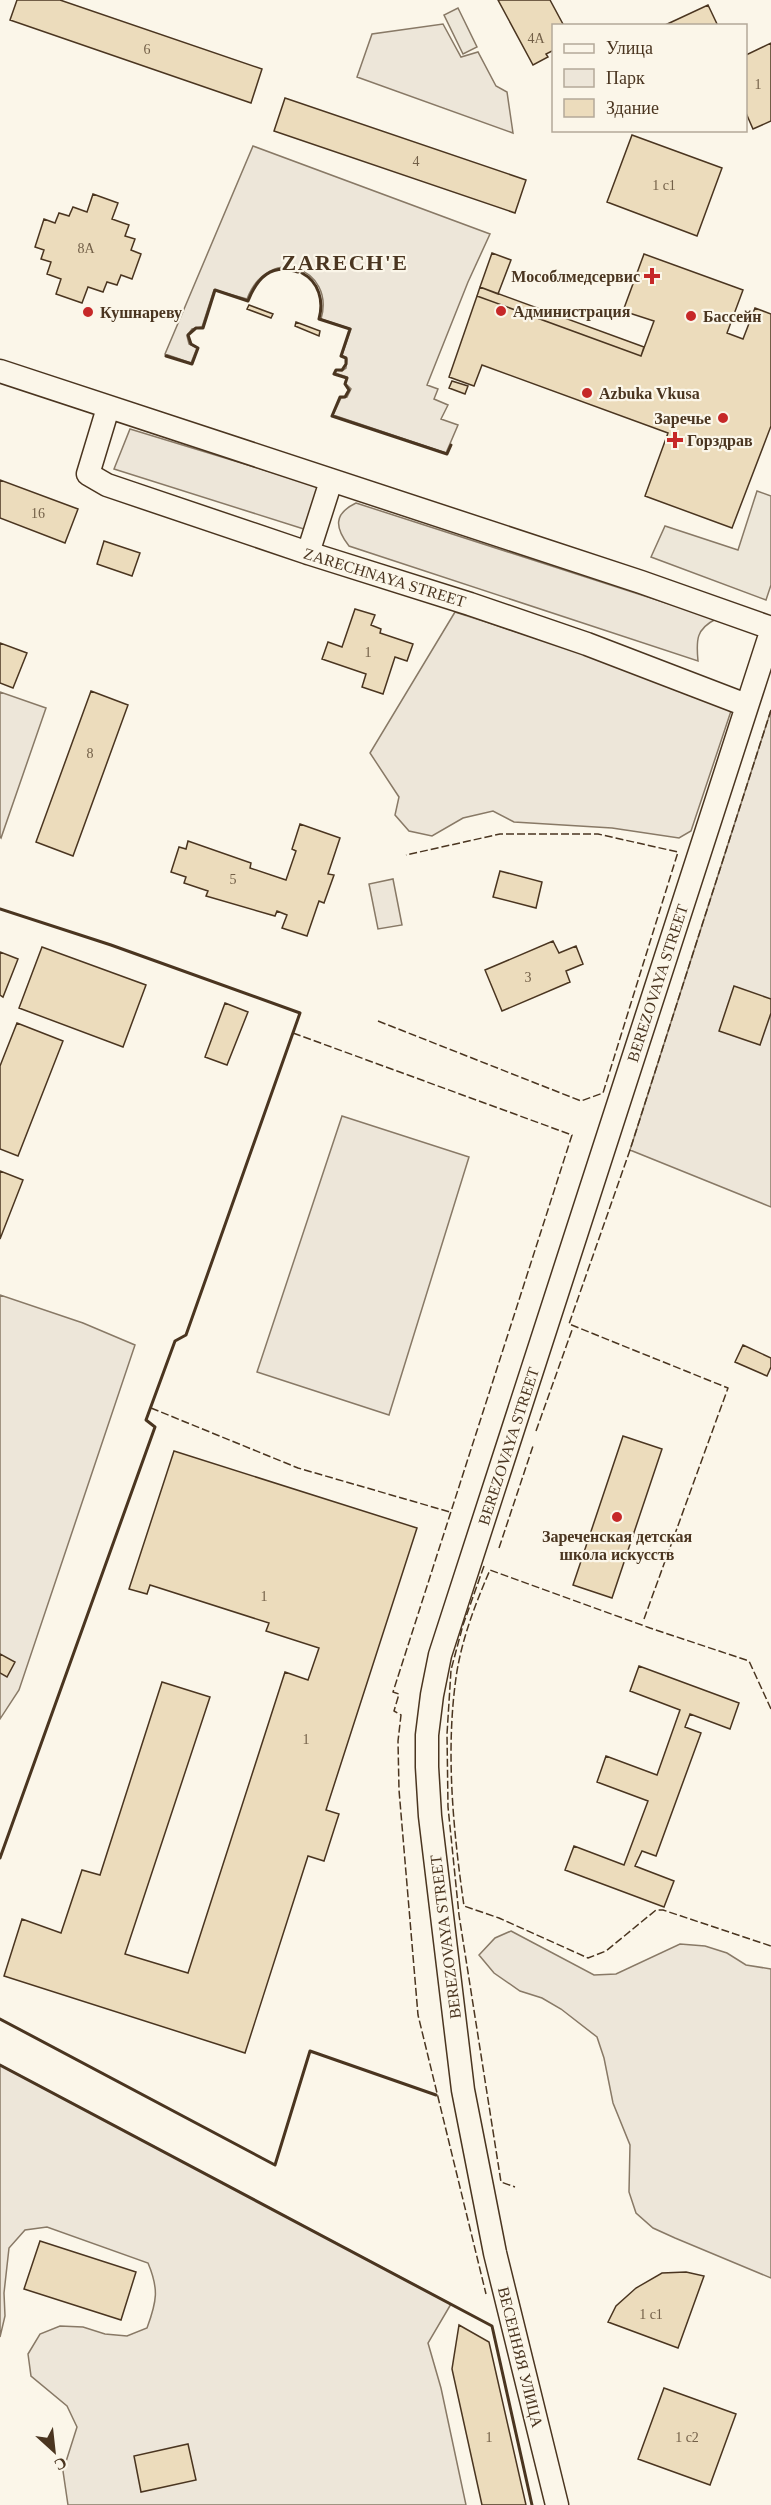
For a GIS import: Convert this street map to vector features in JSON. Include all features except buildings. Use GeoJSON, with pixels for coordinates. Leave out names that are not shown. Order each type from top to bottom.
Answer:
{"type":"FeatureCollection","features":[{"type":"Feature","properties":{"kind":"street"},"geometry":{"type":"LineString","coordinates":[[0,371],[641,582],[771,630]]}},
{"type":"Feature","properties":{"kind":"street","name":"ZARECHNAYA STREET"},"geometry":{"type":"LineString","coordinates":[[108,408],[88,474],[117,489],[576,640],[746,705]]}},
{"type":"Feature","properties":{"kind":"street"},"geometry":{"type":"LineString","coordinates":[[308,553],[331,481]]}},
{"type":"Feature","properties":{"kind":"street","name":"BEREZOVAYA STREET"},"geometry":{"type":"LineString","coordinates":[[485,2208],[463,2090],[430,1816],[427,1735],[432,1695],[440,1656],[472,1554],[771,630]]}},
{"type":"Feature","properties":{"kind":"street","name":"ВЕСЕННЯЯ УЛИЦА"},"geometry":{"type":"LineString","coordinates":[[485,2208],[557,2505]]}},
{"type":"Feature","properties":{"kind":"green space"},"geometry":{"type":"Polygon","coordinates":[[[443,24],[461,57],[478,52],[496,86],[507,92],[513,133],[357,77],[372,34],[443,24]]]}},
{"type":"Feature","properties":{"kind":"green space"},"geometry":{"type":"Polygon","coordinates":[[[253,146],[490,234],[468,282],[427,385],[438,389],[434,399],[448,405],[441,419],[458,425],[446,453],[333,415],[341,398],[347,397],[351,389],[345,383],[347,377],[335,373],[336,370],[342,371],[346,368],[347,359],[342,355],[351,329],[321,319],[323,301],[319,286],[310,275],[298,269],[284,267],[270,271],[257,282],[247,299],[214,290],[202,327],[192,329],[187,336],[189,344],[197,348],[191,363],[165,354],[253,146]]]}},
{"type":"Feature","properties":{"kind":"green space"},"geometry":{"type":"Polygon","coordinates":[[[130,429],[320,487],[307,530],[114,469],[130,429]]]}},
{"type":"Feature","properties":{"kind":"green space"},"geometry":{"type":"Polygon","coordinates":[[[356,503],[716,619],[701,631],[697,647],[698,661],[349,546],[341,533],[339,522],[343,512],[356,503]]]}},
{"type":"Feature","properties":{"kind":"green space"},"geometry":{"type":"Polygon","coordinates":[[[455,612],[734,702],[691,831],[679,838],[612,828],[514,822],[493,811],[463,818],[432,836],[409,831],[395,815],[399,797],[370,753],[455,612]]]}},
{"type":"Feature","properties":{"kind":"green space"},"geometry":{"type":"Polygon","coordinates":[[[0,692],[46,708],[1,838],[0,837],[0,692]]]}},
{"type":"Feature","properties":{"kind":"green space"},"geometry":{"type":"Polygon","coordinates":[[[771,710],[771,1207],[630,1150],[771,710]]]}},
{"type":"Feature","properties":{"kind":"green space"},"geometry":{"type":"Polygon","coordinates":[[[393,879],[402,925],[378,929],[369,884],[393,879]]]}},
{"type":"Feature","properties":{"kind":"green space"},"geometry":{"type":"Polygon","coordinates":[[[342,1116],[469,1157],[389,1415],[257,1372],[342,1116]]]}},
{"type":"Feature","properties":{"kind":"green space"},"geometry":{"type":"Polygon","coordinates":[[[0,1295],[83,1323],[135,1345],[19,1690],[0,1719],[0,1295]]]}},
{"type":"Feature","properties":{"kind":"green space"},"geometry":{"type":"Polygon","coordinates":[[[511,1931],[594,1975],[616,1974],[680,1944],[705,1946],[727,1953],[746,1965],[771,1969],[771,2278],[653,2228],[636,2213],[629,2192],[630,2145],[613,2103],[604,2058],[597,2037],[561,2009],[542,1998],[520,1991],[494,1973],[479,1955],[495,1938],[511,1931]]]}},
{"type":"Feature","properties":{"kind":"green space"},"geometry":{"type":"Polygon","coordinates":[[[0,2065],[451,2304],[428,2343],[441,2388],[466,2505],[68,2505],[63,2471],[77,2427],[67,2406],[31,2376],[28,2354],[40,2334],[60,2326],[83,2327],[105,2334],[127,2336],[147,2328],[155,2302],[154,2280],[148,2263],[47,2227],[25,2230],[9,2248],[4,2293],[5,2316],[0,2337],[0,2065]]]}},
{"type":"Feature","properties":{"kind":"shaded area"},"geometry":{"type":"Polygon","coordinates":[[[458,8],[477,47],[463,54],[444,15],[458,8]]]}},
{"type":"Feature","properties":{"kind":"shaded area"},"geometry":{"type":"Polygon","coordinates":[[[757,491],[771,496],[771,585],[766,600],[651,557],[665,526],[738,550],[757,491]]]}},
{"type":"Feature","properties":{"kind":"fence"},"geometry":{"type":"LineString","coordinates":[[644,1619],[728,1388],[569,1324],[630,1150],[771,710]]}},
{"type":"Feature","properties":{"kind":"fence"},"geometry":{"type":"LineString","coordinates":[[378,1021],[581,1101],[603,1093],[678,852],[598,834],[500,834],[406,855]]}},
{"type":"Feature","properties":{"kind":"fence"},"geometry":{"type":"LineString","coordinates":[[293,1033],[572,1135],[393,1692],[399,1694],[394,1711],[401,1715],[398,1741],[399,1790],[418,2015],[486,2294]]}},
{"type":"Feature","properties":{"kind":"fence"},"geometry":{"type":"LineString","coordinates":[[536,1431],[572,1330]]}},
{"type":"Feature","properties":{"kind":"fence"},"geometry":{"type":"LineString","coordinates":[[151,1408],[298,1468],[450,1512]]}},
{"type":"Feature","properties":{"kind":"fence"},"geometry":{"type":"LineString","coordinates":[[499,1548],[533,1446]]}},
{"type":"Feature","properties":{"kind":"fence"},"geometry":{"type":"LineString","coordinates":[[484,1566],[463,1625],[451,1670],[447,1734],[448,1807],[459,1915],[501,2182],[515,2187]]}},
{"type":"Feature","properties":{"kind":"fence"},"geometry":{"type":"LineString","coordinates":[[771,1709],[749,1661],[490,1570],[470,1619],[463,1645],[457,1671],[451,1729],[454,1818],[464,1906],[499,1918],[588,1958],[606,1951],[656,1910],[663,1910],[771,1946]]}},
{"type":"Feature","properties":{"kind":"wall"},"geometry":{"type":"LineString","coordinates":[[166,356],[192,364],[198,348],[191,344],[188,335],[196,328],[203,328],[215,290],[248,301],[266,274],[280,270],[298,272]]}},
{"type":"Feature","properties":{"kind":"wall"},"geometry":{"type":"LineString","coordinates":[[302,273],[313,281],[319,293],[321,305],[319,319],[350,329],[341,356],[346,358],[346,364],[342,370],[336,370],[334,374],[347,378],[345,384],[349,390],[345,397],[340,397],[332,416],[447,454],[451,445]]}},
{"type":"Feature","properties":{"kind":"wall"},"geometry":{"type":"LineString","coordinates":[[0,909],[111,945],[300,1013],[186,1335],[175,1341],[146,1420],[155,1427],[0,1858]]}},
{"type":"Feature","properties":{"kind":"wall"},"geometry":{"type":"LineString","coordinates":[[0,2019],[275,2165],[310,2051],[436,2095]]}},
{"type":"Feature","properties":{"kind":"wall"},"geometry":{"type":"LineString","coordinates":[[0,2065],[492,2326],[532,2505]]}},
{"type":"Feature","properties":{"kind":"place","name":"Мособлмедсервис"},"geometry":{"type":"Point","coordinates":[652,276]}},
{"type":"Feature","properties":{"kind":"place","name":"Администрация"},"geometry":{"type":"Point","coordinates":[501,311]}},
{"type":"Feature","properties":{"kind":"place","name":"Кушнареву"},"geometry":{"type":"Point","coordinates":[88,312]}},
{"type":"Feature","properties":{"kind":"place","name":"Бассейн"},"geometry":{"type":"Point","coordinates":[691,316]}},
{"type":"Feature","properties":{"kind":"place","name":"Azbuka Vkusa"},"geometry":{"type":"Point","coordinates":[587,393]}},
{"type":"Feature","properties":{"kind":"place","name":"Заречье"},"geometry":{"type":"Point","coordinates":[723,418]}},
{"type":"Feature","properties":{"kind":"place","name":"Горздрав"},"geometry":{"type":"Point","coordinates":[675,440]}},
{"type":"Feature","properties":{"kind":"place","name":"Зареченская детская школа искусств"},"geometry":{"type":"Point","coordinates":[617,1517]}},
{"type":"Feature","properties":{"kind":"district","name":"ZARECH'E"},"geometry":{"type":"Point","coordinates":[345,262]}}]}
